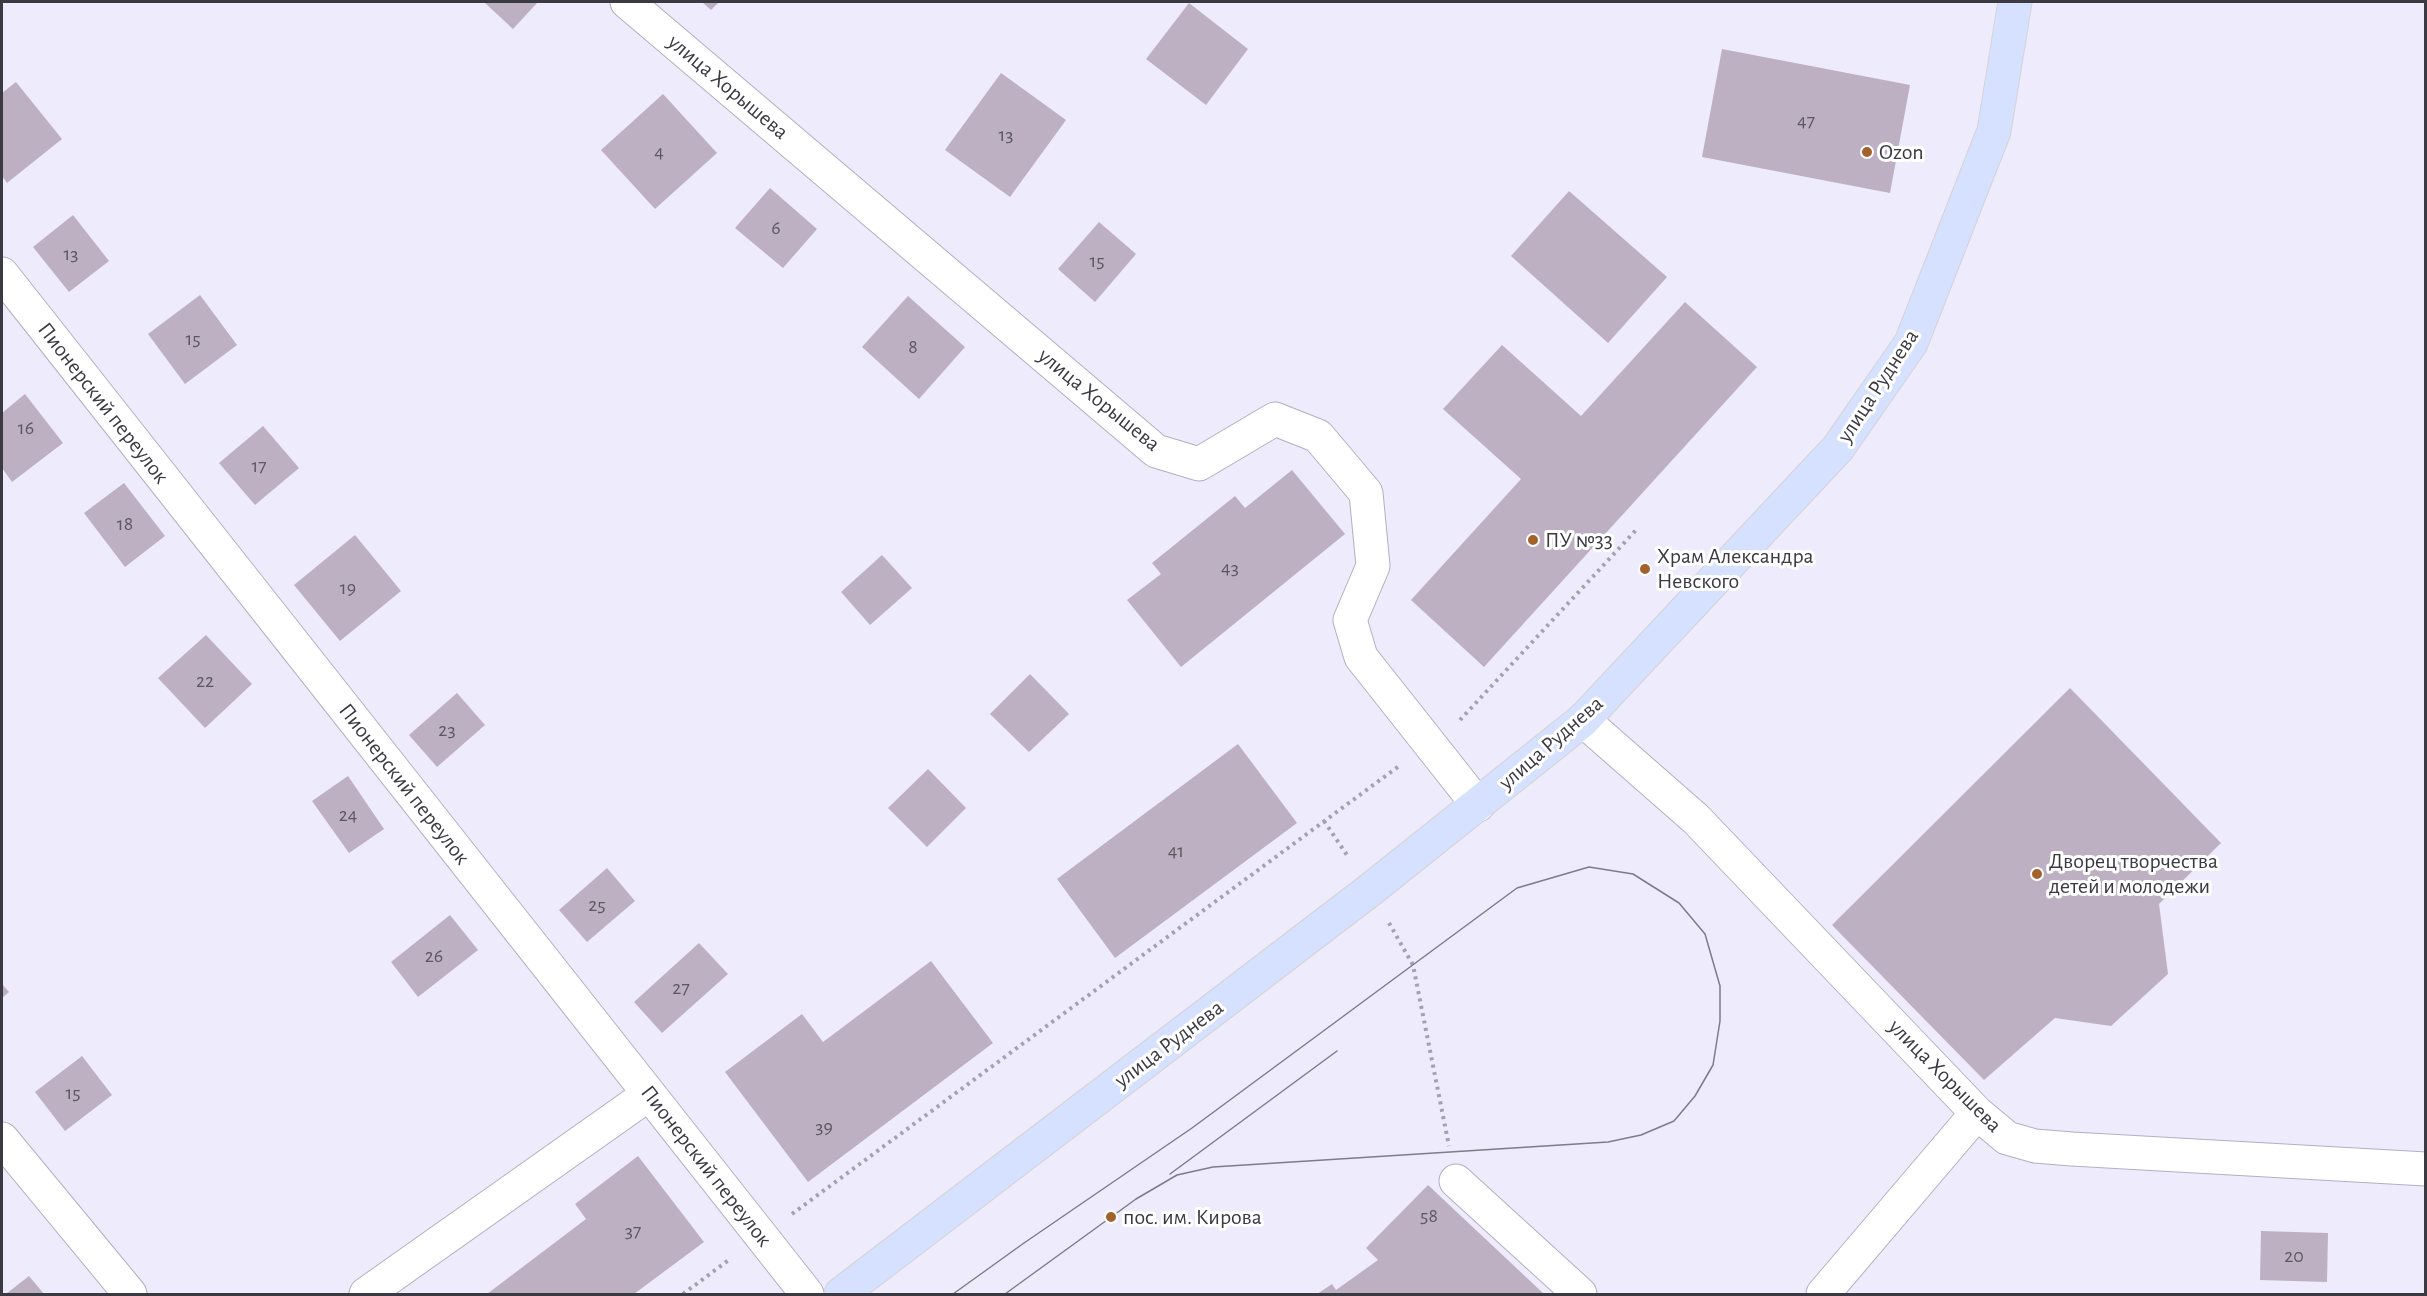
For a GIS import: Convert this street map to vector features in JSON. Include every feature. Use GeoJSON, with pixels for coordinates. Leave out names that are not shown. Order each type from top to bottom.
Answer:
{"type":"FeatureCollection","features":[{"type":"Feature","properties":{"kind":"main road","name":"улица Руднева"},"geometry":{"type":"LineString","coordinates":[[841,1294],[1370,890],[1583,720],[1838,448],[1911,344],[1994,131],[2015,2]]}},
{"type":"Feature","properties":{"kind":"street","name":"улица Хорышева"},"geometry":{"type":"LineString","coordinates":[[627,2],[1156,451],[1199,464],[1275,419],[1318,436],[1366,493],[1373,566],[1350,620],[1361,657],[1478,805]]}},
{"type":"Feature","properties":{"kind":"street","name":"Пионерский переулок"},"geometry":{"type":"LineString","coordinates":[[2,274],[807,1294]]}},
{"type":"Feature","properties":{"kind":"street","name":"улица Хорышева"},"geometry":{"type":"LineString","coordinates":[[1583,720],[1696,819],[1977,1113],[2007,1137],[2035,1146],[2426,1169]]}},
{"type":"Feature","properties":{"kind":"street"},"geometry":{"type":"LineString","coordinates":[[366,1294],[649,1094]]}},
{"type":"Feature","properties":{"kind":"street"},"geometry":{"type":"LineString","coordinates":[[1823,1294],[1977,1113]]}},
{"type":"Feature","properties":{"kind":"street"},"geometry":{"type":"LineString","coordinates":[[2,1139],[130,1294]]}},
{"type":"Feature","properties":{"kind":"street"},"geometry":{"type":"LineString","coordinates":[[1456,1181],[1581,1294]]}},
{"type":"Feature","properties":{"kind":"path"},"geometry":{"type":"LineString","coordinates":[[683,1294],[1467,715],[1637,529]]}},
{"type":"Feature","properties":{"kind":"path"},"geometry":{"type":"LineString","coordinates":[[1324,821],[1370,890],[1413,965],[1456,1181]]}},
{"type":"Feature","properties":{"kind":"building"},"geometry":{"type":"Polygon","coordinates":[[[484,2],[538,2],[513,29],[484,2]]]}},
{"type":"Feature","properties":{"kind":"building"},"geometry":{"type":"Polygon","coordinates":[[[702,2],[719,2],[711,10],[702,2]]]}},
{"type":"Feature","properties":{"kind":"building"},"geometry":{"type":"Polygon","coordinates":[[[1189,3],[1248,49],[1206,105],[1146,59],[1189,3]]]}},
{"type":"Feature","properties":{"kind":"building"},"geometry":{"type":"Polygon","coordinates":[[[1722,49],[1910,85],[1890,193],[1702,157],[1722,49]]]}},
{"type":"Feature","properties":{"kind":"building"},"geometry":{"type":"Polygon","coordinates":[[[1001,73],[1066,120],[1010,197],[945,150],[1001,73]]]}},
{"type":"Feature","properties":{"kind":"building"},"geometry":{"type":"Polygon","coordinates":[[[16,82],[62,139],[7,183],[2,176],[2,93],[16,82]]]}},
{"type":"Feature","properties":{"kind":"building"},"geometry":{"type":"Polygon","coordinates":[[[663,94],[717,153],[655,209],[601,150],[663,94]]]}},
{"type":"Feature","properties":{"kind":"building"},"geometry":{"type":"Polygon","coordinates":[[[770,188],[817,229],[783,268],[735,228],[770,188]]]}},
{"type":"Feature","properties":{"kind":"building"},"geometry":{"type":"Polygon","coordinates":[[[1569,191],[1667,277],[1608,343],[1511,256],[1569,191]]]}},
{"type":"Feature","properties":{"kind":"building"},"geometry":{"type":"Polygon","coordinates":[[[73,215],[109,261],[69,292],[33,247],[73,215]]]}},
{"type":"Feature","properties":{"kind":"building"},"geometry":{"type":"Polygon","coordinates":[[[1099,222],[1136,254],[1095,302],[1058,269],[1099,222]]]}},
{"type":"Feature","properties":{"kind":"building"},"geometry":{"type":"Polygon","coordinates":[[[200,295],[237,345],[185,384],[148,334],[200,295]]]}},
{"type":"Feature","properties":{"kind":"building"},"geometry":{"type":"Polygon","coordinates":[[[908,296],[965,347],[919,399],[862,347],[908,296]]]}},
{"type":"Feature","properties":{"kind":"building","name":"ПУ №33"},"geometry":{"type":"Polygon","coordinates":[[[1685,302],[1757,367],[1484,667],[1411,600],[1521,479],[1443,409],[1502,345],[1581,416],[1685,302]]]}},
{"type":"Feature","properties":{"kind":"building"},"geometry":{"type":"Polygon","coordinates":[[[25,394],[63,443],[12,482],[2,468],[2,413],[25,394]]]}},
{"type":"Feature","properties":{"kind":"building"},"geometry":{"type":"Polygon","coordinates":[[[263,426],[299,468],[255,505],[219,463],[263,426]]]}},
{"type":"Feature","properties":{"kind":"building"},"geometry":{"type":"Polygon","coordinates":[[[1292,470],[1345,534],[1181,667],[1127,600],[1161,574],[1152,563],[1235,496],[1245,508],[1292,470]]]}},
{"type":"Feature","properties":{"kind":"building"},"geometry":{"type":"Polygon","coordinates":[[[124,483],[165,536],[125,567],[84,513],[124,483]]]}},
{"type":"Feature","properties":{"kind":"building"},"geometry":{"type":"Polygon","coordinates":[[[355,535],[401,591],[340,641],[294,585],[355,535]]]}},
{"type":"Feature","properties":{"kind":"building"},"geometry":{"type":"Polygon","coordinates":[[[882,555],[912,588],[870,625],[841,592],[882,555]]]}},
{"type":"Feature","properties":{"kind":"building"},"geometry":{"type":"Polygon","coordinates":[[[206,635],[252,684],[205,728],[158,678],[206,635]]]}},
{"type":"Feature","properties":{"kind":"building"},"geometry":{"type":"Polygon","coordinates":[[[1030,674],[1069,714],[1029,752],[990,714],[1030,674]]]}},
{"type":"Feature","properties":{"kind":"building","name":"Дворец творчества детей и молодежи"},"geometry":{"type":"Polygon","coordinates":[[[2070,688],[2221,843],[2159,904],[2168,974],[2111,1026],[2055,1018],[1984,1080],[1832,925],[2070,688]]]}},
{"type":"Feature","properties":{"kind":"building"},"geometry":{"type":"Polygon","coordinates":[[[457,693],[485,725],[437,767],[409,735],[457,693]]]}},
{"type":"Feature","properties":{"kind":"building"},"geometry":{"type":"Polygon","coordinates":[[[1238,744],[1297,823],[1115,958],[1057,879],[1238,744]]]}},
{"type":"Feature","properties":{"kind":"building"},"geometry":{"type":"Polygon","coordinates":[[[928,769],[966,808],[927,847],[888,808],[928,769]]]}},
{"type":"Feature","properties":{"kind":"building"},"geometry":{"type":"Polygon","coordinates":[[[348,776],[384,829],[349,853],[312,801],[348,776]]]}},
{"type":"Feature","properties":{"kind":"building"},"geometry":{"type":"Polygon","coordinates":[[[607,868],[635,901],[587,942],[559,910],[607,868]]]}},
{"type":"Feature","properties":{"kind":"building"},"geometry":{"type":"Polygon","coordinates":[[[450,915],[478,950],[418,997],[391,962],[450,915]]]}},
{"type":"Feature","properties":{"kind":"building"},"geometry":{"type":"Polygon","coordinates":[[[699,943],[728,974],[662,1033],[634,1002],[699,943]]]}},
{"type":"Feature","properties":{"kind":"building"},"geometry":{"type":"Polygon","coordinates":[[[931,961],[993,1043],[808,1182],[725,1072],[802,1014],[823,1042],[931,961]]]}},
{"type":"Feature","properties":{"kind":"building"},"geometry":{"type":"Polygon","coordinates":[[[2,984],[9,992],[2,998],[2,984]]]}},
{"type":"Feature","properties":{"kind":"building"},"geometry":{"type":"Polygon","coordinates":[[[82,1056],[112,1095],[65,1131],[35,1092],[82,1056]]]}},
{"type":"Feature","properties":{"kind":"building"},"geometry":{"type":"Polygon","coordinates":[[[638,1156],[704,1242],[634,1294],[487,1294],[586,1219],[575,1204],[638,1156]]]}},
{"type":"Feature","properties":{"kind":"building"},"geometry":{"type":"Polygon","coordinates":[[[1428,1185],[1544,1294],[1317,1294],[1332,1284],[1336,1290],[1378,1260],[1366,1248],[1428,1185]]]}},
{"type":"Feature","properties":{"kind":"building"},"geometry":{"type":"Polygon","coordinates":[[[2261,1231],[2328,1233],[2327,1282],[2260,1280],[2261,1231]]]}},
{"type":"Feature","properties":{"kind":"building"},"geometry":{"type":"Polygon","coordinates":[[[29,1276],[44,1294],[6,1294],[29,1276]]]}},
{"type":"Feature","properties":{"kind":"tram line"},"geometry":{"type":"LineString","coordinates":[[953,1294],[1192,1128],[1517,888],[1589,867],[1633,874],[1679,903],[1705,934],[1720,986],[1720,1021],[1713,1065],[1695,1096],[1674,1121],[1641,1135],[1608,1142],[1213,1167],[1177,1175],[1136,1199],[1005,1294]]}},
{"type":"Feature","properties":{"kind":"tram line"},"geometry":{"type":"LineString","coordinates":[[1170,1174],[1337,1051]]}},
{"type":"Feature","properties":{"kind":"place","name":"Ozon"},"geometry":{"type":"Point","coordinates":[1867,152]}},
{"type":"Feature","properties":{"kind":"place","name":"ПУ №33"},"geometry":{"type":"Point","coordinates":[1533,540]}},
{"type":"Feature","properties":{"kind":"place","name":"Храм Александра Невского"},"geometry":{"type":"Point","coordinates":[1645,569]}},
{"type":"Feature","properties":{"kind":"place","name":"Дворец творчества детей и молодежи"},"geometry":{"type":"Point","coordinates":[2037,874]}},
{"type":"Feature","properties":{"kind":"place","name":"пос. им. Кирова"},"geometry":{"type":"Point","coordinates":[1111,1217]}}]}
